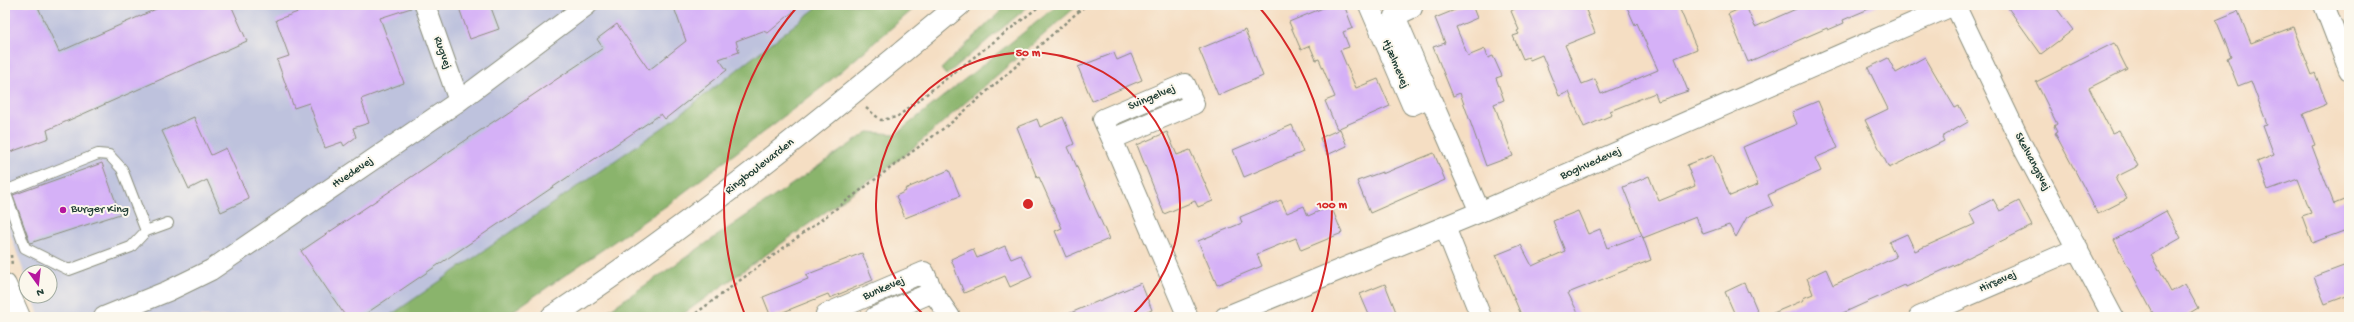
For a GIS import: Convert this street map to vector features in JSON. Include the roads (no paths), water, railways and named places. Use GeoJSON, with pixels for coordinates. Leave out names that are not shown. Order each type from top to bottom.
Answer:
{"type":"FeatureCollection","features":[{"type":"Feature","properties":{"kind":"main road","name":"Ringboulevarden"},"geometry":{"type":"LineString","coordinates":[[552,317],[611,278],[734,188],[850,96],[959,5]]}},
{"type":"Feature","properties":{"kind":"main road"},"geometry":{"type":"LineString","coordinates":[[5,285],[19,317]]}},
{"type":"Feature","properties":{"kind":"street","name":"Rugvej"},"geometry":{"type":"LineString","coordinates":[[425,5],[459,101]]}},
{"type":"Feature","properties":{"kind":"street","name":"Hvedevej"},"geometry":{"type":"LineString","coordinates":[[104,317],[168,291],[210,270],[459,101],[587,5]]}},
{"type":"Feature","properties":{"kind":"street","name":"Hjælmevej"},"geometry":{"type":"LineString","coordinates":[[1369,5],[1412,105],[1430,97]]}},
{"type":"Feature","properties":{"kind":"street","name":"Hjælmevej"},"geometry":{"type":"LineString","coordinates":[[1410,5],[1412,8],[1395,16],[1480,212]]}},
{"type":"Feature","properties":{"kind":"street","name":"Boghvedevej"},"geometry":{"type":"LineString","coordinates":[[1225,317],[1445,227],[1954,5]]}},
{"type":"Feature","properties":{"kind":"street","name":"Skelvangsvej"},"geometry":{"type":"LineString","coordinates":[[1954,5],[2024,148],[2113,317]]}},
{"type":"Feature","properties":{"kind":"street"},"geometry":{"type":"LineString","coordinates":[[2324,5],[2349,70]]}},
{"type":"Feature","properties":{"kind":"street"},"geometry":{"type":"LineString","coordinates":[[1112,139],[1188,317]]}},
{"type":"Feature","properties":{"kind":"street"},"geometry":{"type":"LineString","coordinates":[[1445,227],[1481,317]]}},
{"type":"Feature","properties":{"kind":"street","name":"Hirsevej"},"geometry":{"type":"LineString","coordinates":[[1919,317],[2078,248]]}},
{"type":"Feature","properties":{"kind":"street","name":"Bunkevej"},"geometry":{"type":"LineString","coordinates":[[827,317],[826,314],[924,272],[933,292],[950,317]]}},
{"type":"Feature","properties":{"kind":"street","name":"Bunkevej"},"geometry":{"type":"LineString","coordinates":[[875,317],[933,292]]}},
{"type":"Feature","properties":{"kind":"lane"},"geometry":{"type":"LineString","coordinates":[[146,231],[122,169],[109,155],[98,154],[5,191],[25,248],[69,270],[131,248],[146,231],[168,223]]}},
{"type":"Feature","properties":{"kind":"place","name":"Burger King"},"geometry":{"type":"Point","coordinates":[63,210]}}]}
